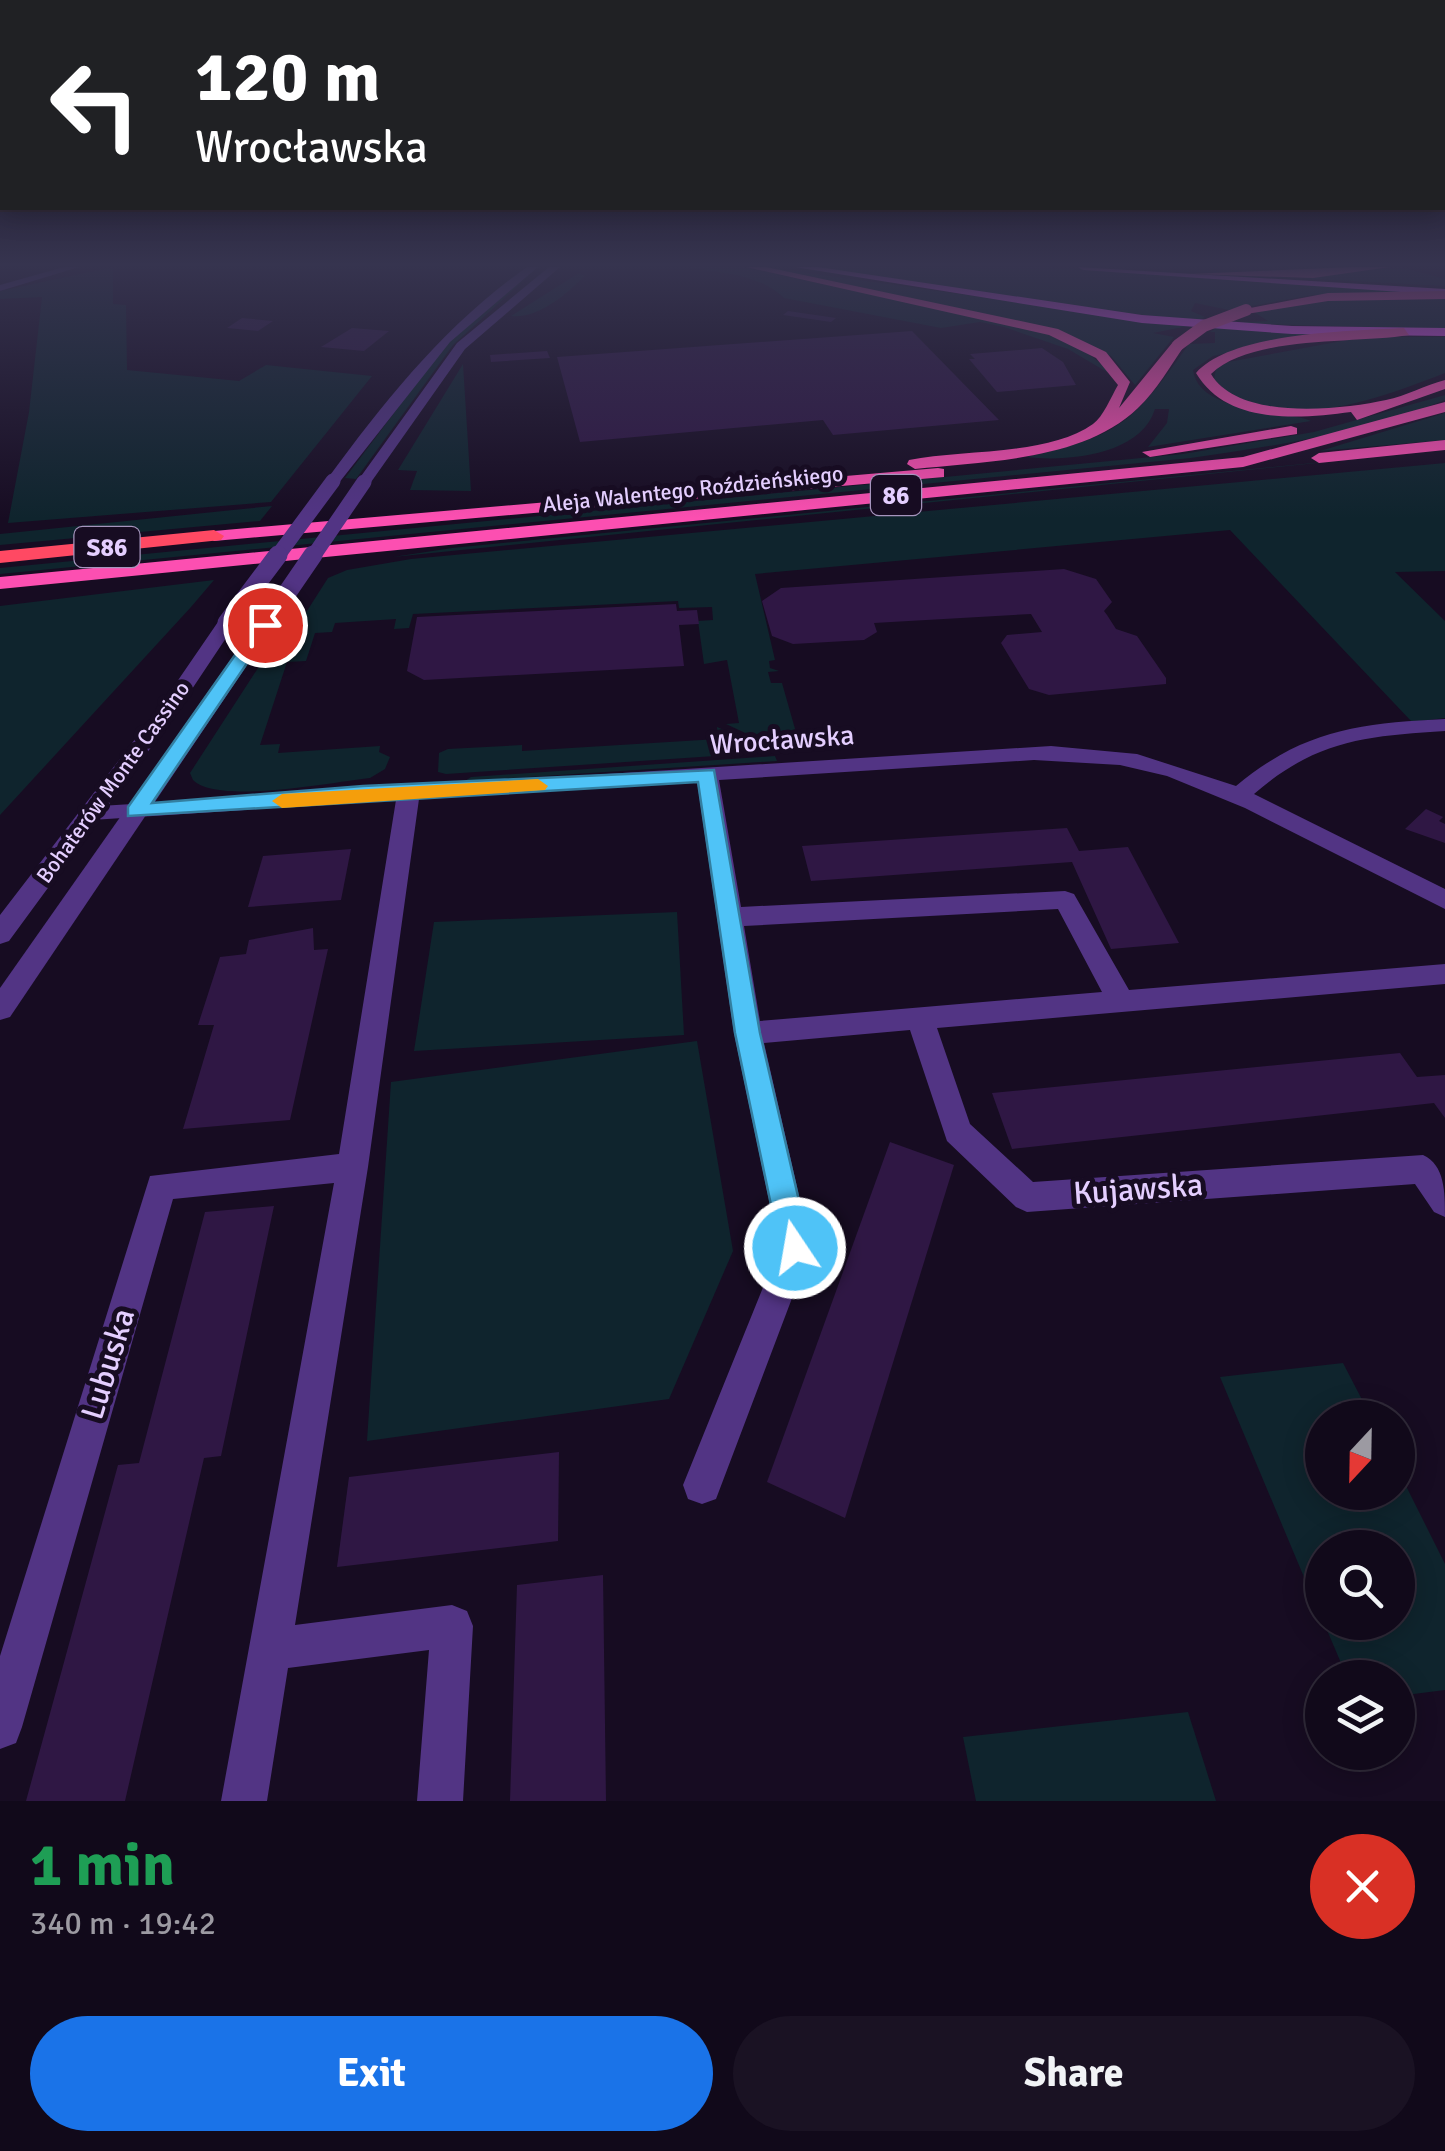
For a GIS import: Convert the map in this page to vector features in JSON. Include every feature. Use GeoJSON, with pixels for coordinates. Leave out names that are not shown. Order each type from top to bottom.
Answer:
{"type":"FeatureCollection","features":[{"type":"Feature","properties":{"kind":"highway"},"geometry":{"type":"LineString","coordinates":[[1093,351],[1113,365],[1125,384],[1104,422]]}},
{"type":"Feature","properties":{"kind":"highway"},"geometry":{"type":"LineString","coordinates":[[800,482],[1023,449],[1068,438],[1136,402],[1174,351]]}},
{"type":"Feature","properties":{"kind":"highway"},"geometry":{"type":"LineString","coordinates":[[1259,351],[1227,357],[1205,368],[1203,378],[1228,397],[1293,414],[1338,412],[1410,397]]}},
{"type":"Feature","properties":{"kind":"highway","name":"86"},"geometry":{"type":"LineString","coordinates":[[1410,397],[1445,384]]}},
{"type":"Feature","properties":{"kind":"highway","name":"Aleja Walentego Roździeńskiego"},"geometry":{"type":"LineString","coordinates":[[0,557],[1222,443],[1326,424],[1410,397]]}},
{"type":"Feature","properties":{"kind":"highway","name":"Aleja Walentego Roździeńskiego"},"geometry":{"type":"LineString","coordinates":[[0,584],[1243,462],[1365,432],[1445,406]]}},
{"type":"Feature","properties":{"kind":"highway"},"geometry":{"type":"LineString","coordinates":[[1243,462],[1445,445]]}},
{"type":"Feature","properties":{"kind":"street","name":"Bohaterów Monte Cassino"},"geometry":{"type":"LineString","coordinates":[[0,934],[432,351]]}},
{"type":"Feature","properties":{"kind":"street","name":"Bohaterów Monte Cassino"},"geometry":{"type":"LineString","coordinates":[[0,1009],[456,351]]}},
{"type":"Feature","properties":{"kind":"street"},"geometry":{"type":"LineString","coordinates":[[1237,797],[1268,768],[1309,743],[1372,729],[1445,725]]}},
{"type":"Feature","properties":{"kind":"street","name":"Wrocławska"},"geometry":{"type":"LineString","coordinates":[[92,812],[1067,752],[1164,768],[1237,797],[1445,900]]}},
{"type":"Feature","properties":{"kind":"street"},"geometry":{"type":"LineString","coordinates":[[702,1485],[795,1248],[748,1033],[707,775]]}},
{"type":"Feature","properties":{"kind":"street"},"geometry":{"type":"LineString","coordinates":[[244,1801],[352,1167],[408,792]]}},
{"type":"Feature","properties":{"kind":"street"},"geometry":{"type":"LineString","coordinates":[[730,917],[1065,900],[1122,1003]]}},
{"type":"Feature","properties":{"kind":"street"},"geometry":{"type":"LineString","coordinates":[[748,1033],[1445,974]]}},
{"type":"Feature","properties":{"kind":"street","name":"Kujawska"},"geometry":{"type":"LineString","coordinates":[[920,1019],[958,1132],[1026,1196],[1423,1169],[1445,1202]]}},
{"type":"Feature","properties":{"kind":"street","name":"Lubuska"},"geometry":{"type":"LineString","coordinates":[[0,1727],[161,1186],[352,1167]]}},
{"type":"Feature","properties":{"kind":"street"},"geometry":{"type":"LineString","coordinates":[[270,1649],[452,1626],[440,1801]]}},
{"type":"Feature","properties":{"kind":"shaded area"},"geometry":{"type":"Polygon","coordinates":[[[36,351],[127,351],[127,370],[239,381],[266,365],[372,376],[271,502],[8,523],[36,351]]]}},
{"type":"Feature","properties":{"kind":"shaded area"},"geometry":{"type":"Polygon","coordinates":[[[441,351],[449,351],[356,479],[345,478],[441,351]]]}},
{"type":"Feature","properties":{"kind":"shaded area"},"geometry":{"type":"Polygon","coordinates":[[[1071,351],[1083,351],[1112,375],[1071,351]]]}},
{"type":"Feature","properties":{"kind":"shaded area"},"geometry":{"type":"Polygon","coordinates":[[[1100,351],[1163,351],[1135,385],[1111,356],[1100,351]]]}},
{"type":"Feature","properties":{"kind":"shaded area"},"geometry":{"type":"Polygon","coordinates":[[[1184,351],[1236,351],[1213,356],[1193,370],[1210,395],[1244,408],[1311,421],[1148,447],[1167,423],[1169,409],[1155,409],[1135,437],[1119,446],[1082,456],[1026,457],[1105,432],[1123,422],[1154,391],[1184,351]]]}},
{"type":"Feature","properties":{"kind":"shaded area"},"geometry":{"type":"Polygon","coordinates":[[[1288,351],[1445,351],[1445,373],[1359,402],[1295,411],[1265,408],[1237,398],[1214,379],[1216,369],[1228,362],[1288,351]]]}},
{"type":"Feature","properties":{"kind":"shaded area"},"geometry":{"type":"Polygon","coordinates":[[[463,364],[471,491],[410,490],[417,471],[398,470],[463,364]]]}},
{"type":"Feature","properties":{"kind":"shaded area"},"geometry":{"type":"Polygon","coordinates":[[[1445,395],[1445,400],[1352,429],[1191,458],[0,574],[0,568],[1183,454],[1314,432],[1445,395]]]}},
{"type":"Feature","properties":{"kind":"shaded area"},"geometry":{"type":"Polygon","coordinates":[[[1445,413],[1445,440],[1320,451],[1445,413]]]}},
{"type":"Feature","properties":{"kind":"shaded area"},"geometry":{"type":"Polygon","coordinates":[[[1445,450],[393,557],[452,548],[1445,450]]]}},
{"type":"Feature","properties":{"kind":"shaded area"},"geometry":{"type":"Polygon","coordinates":[[[1445,463],[1445,571],[1395,572],[1445,621],[1445,718],[1412,722],[1230,530],[755,574],[775,660],[769,661],[770,668],[779,671],[768,672],[771,683],[782,683],[801,750],[784,751],[726,724],[739,723],[727,660],[704,664],[698,621],[713,620],[712,607],[679,608],[678,601],[413,614],[409,628],[394,629],[396,619],[335,623],[332,632],[315,633],[306,661],[287,662],[260,745],[280,744],[278,753],[380,746],[379,752],[390,757],[385,769],[370,778],[250,791],[206,787],[193,780],[190,773],[269,651],[298,625],[328,578],[347,570],[411,559],[1445,463]]]}},
{"type":"Feature","properties":{"kind":"shaded area"},"geometry":{"type":"Polygon","coordinates":[[[272,506],[260,521],[0,545],[0,534],[272,506]]]}},
{"type":"Feature","properties":{"kind":"shaded area"},"geometry":{"type":"Polygon","coordinates":[[[214,580],[191,607],[0,815],[0,606],[214,580]]]}},
{"type":"Feature","properties":{"kind":"shaded area"},"geometry":{"type":"Polygon","coordinates":[[[717,727],[775,752],[438,772],[439,753],[448,749],[522,745],[522,751],[718,739],[717,727]]]}},
{"type":"Feature","properties":{"kind":"shaded area"},"geometry":{"type":"Polygon","coordinates":[[[775,756],[777,761],[465,781],[471,777],[775,756]]]}},
{"type":"Feature","properties":{"kind":"shaded area"},"geometry":{"type":"Polygon","coordinates":[[[677,912],[684,1035],[414,1051],[434,922],[677,912]]]}},
{"type":"Feature","properties":{"kind":"shaded area"},"geometry":{"type":"Polygon","coordinates":[[[697,1041],[733,1251],[669,1399],[367,1441],[391,1082],[697,1041]]]}},
{"type":"Feature","properties":{"kind":"shaded area"},"geometry":{"type":"Polygon","coordinates":[[[1343,1363],[1362,1400],[1305,1400],[1305,1510],[1415,1510],[1415,1504],[1445,1564],[1445,1690],[1415,1694],[1415,1660],[1340,1660],[1331,1640],[1415,1640],[1415,1530],[1305,1530],[1305,1580],[1220,1377],[1343,1363]]]}},
{"type":"Feature","properties":{"kind":"shaded area"},"geometry":{"type":"Polygon","coordinates":[[[1188,1712],[1216,1801],[976,1801],[963,1737],[1188,1712]]]}},
{"type":"Feature","properties":{"kind":"building"},"geometry":{"type":"Polygon","coordinates":[[[547,351],[550,358],[491,362],[490,355],[547,351]]]}},
{"type":"Feature","properties":{"kind":"building"},"geometry":{"type":"Polygon","coordinates":[[[638,351],[932,351],[999,420],[833,435],[823,420],[580,442],[557,357],[638,351]]]}},
{"type":"Feature","properties":{"kind":"building"},"geometry":{"type":"Polygon","coordinates":[[[1047,351],[1063,362],[1076,385],[997,392],[969,359],[975,359],[970,354],[1047,351]]]}},
{"type":"Feature","properties":{"kind":"building"},"geometry":{"type":"Polygon","coordinates":[[[1064,569],[1096,579],[1112,602],[1104,611],[1116,629],[1137,636],[1166,678],[1166,684],[1049,695],[1029,689],[1001,643],[1007,635],[1042,632],[1031,614],[874,623],[877,632],[864,640],[793,644],[772,636],[762,601],[781,588],[1064,569]]]}},
{"type":"Feature","properties":{"kind":"building"},"geometry":{"type":"Polygon","coordinates":[[[676,604],[677,611],[697,610],[699,624],[679,625],[684,666],[424,680],[407,671],[417,617],[676,604]]]}},
{"type":"Feature","properties":{"kind":"building"},"geometry":{"type":"Polygon","coordinates":[[[1426,809],[1443,817],[1439,821],[1445,824],[1445,843],[1405,829],[1426,809]]]}},
{"type":"Feature","properties":{"kind":"building"},"geometry":{"type":"Polygon","coordinates":[[[1067,828],[1079,851],[1128,847],[1179,943],[1111,949],[1072,862],[811,881],[802,846],[1067,828]]]}},
{"type":"Feature","properties":{"kind":"building"},"geometry":{"type":"Polygon","coordinates":[[[351,849],[341,900],[248,907],[263,856],[351,849]]]}},
{"type":"Feature","properties":{"kind":"building"},"geometry":{"type":"Polygon","coordinates":[[[313,928],[314,950],[328,949],[290,1120],[183,1129],[214,1025],[198,1025],[220,957],[246,954],[249,940],[313,928]]]}},
{"type":"Feature","properties":{"kind":"building"},"geometry":{"type":"Polygon","coordinates":[[[1400,1053],[1417,1077],[1445,1075],[1445,1118],[1434,1103],[1012,1149],[992,1093],[1400,1053]]]}},
{"type":"Feature","properties":{"kind":"building"},"geometry":{"type":"Polygon","coordinates":[[[890,1142],[954,1165],[845,1518],[767,1482],[890,1142]]]}},
{"type":"Feature","properties":{"kind":"building"},"geometry":{"type":"Polygon","coordinates":[[[274,1206],[221,1456],[204,1458],[125,1801],[26,1801],[118,1465],[139,1463],[205,1212],[274,1206]]]}},
{"type":"Feature","properties":{"kind":"building"},"geometry":{"type":"Polygon","coordinates":[[[559,1452],[558,1541],[337,1567],[349,1477],[559,1452]]]}},
{"type":"Feature","properties":{"kind":"building"},"geometry":{"type":"Polygon","coordinates":[[[603,1575],[606,1801],[510,1801],[517,1585],[603,1575]]]}},
{"type":"Feature","properties":{"kind":"slow traffic"},"geometry":{"type":"LineString","coordinates":[[282,801],[363,793],[538,786]]}},
{"type":"Feature","properties":{"kind":"route"},"geometry":{"type":"LineString","coordinates":[[265,625],[136,812],[363,793],[707,775],[748,1033],[795,1248]]}}]}
